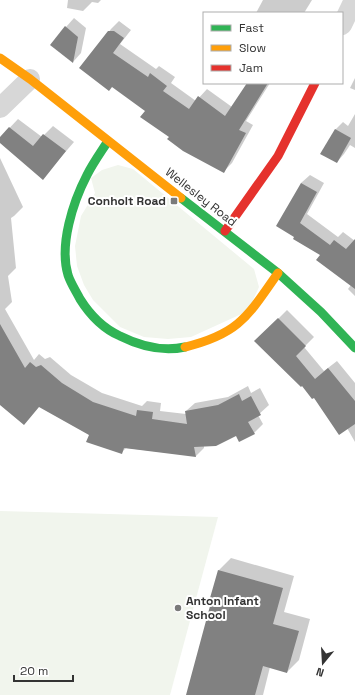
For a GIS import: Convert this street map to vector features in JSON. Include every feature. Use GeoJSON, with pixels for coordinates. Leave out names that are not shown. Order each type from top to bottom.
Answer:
{"type":"FeatureCollection","features":[{"type":"Feature","properties":{"kind":"street"},"geometry":{"type":"LineString","coordinates":[[343,24],[354,0]]}},
{"type":"Feature","properties":{"kind":"street","name":"Wellesley Road"},"geometry":{"type":"LineString","coordinates":[[0,58],[30,79],[278,273],[322,312],[355,348]]}},
{"type":"Feature","properties":{"kind":"street"},"geometry":{"type":"LineString","coordinates":[[0,108],[30,79]]}},
{"type":"Feature","properties":{"kind":"street"},"geometry":{"type":"LineString","coordinates":[[225,231],[278,156],[314,84]]}},
{"type":"Feature","properties":{"kind":"street"},"geometry":{"type":"LineString","coordinates":[[108,141],[87,173],[70,215],[66,246],[66,266],[70,283],[91,316],[108,330],[126,340],[146,346],[171,349],[189,346],[208,340],[225,333],[240,324],[252,310],[278,273]]}},
{"type":"Feature","properties":{"kind":"shaded area"},"geometry":{"type":"Polygon","coordinates":[[[118,165],[133,169],[254,269],[259,287],[248,311],[191,337],[168,339],[144,337],[120,327],[93,300],[84,285],[77,266],[75,246],[81,216],[95,193],[91,178],[102,170],[118,165]]]}},
{"type":"Feature","properties":{"kind":"shaded area"},"geometry":{"type":"Polygon","coordinates":[[[0,511],[218,517],[170,695],[0,695],[0,511]]]}},
{"type":"Feature","properties":{"kind":"building"},"geometry":{"type":"Polygon","coordinates":[[[65,26],[78,37],[73,63],[50,45],[65,26]]]}},
{"type":"Feature","properties":{"kind":"building"},"geometry":{"type":"Polygon","coordinates":[[[108,31],[114,31],[124,38],[113,53],[148,77],[150,73],[167,86],[163,91],[189,109],[198,96],[225,116],[246,84],[267,84],[239,130],[246,133],[224,173],[183,151],[167,139],[169,137],[140,117],[145,111],[112,87],[109,91],[79,68],[108,31]]]}},
{"type":"Feature","properties":{"kind":"building"},"geometry":{"type":"Polygon","coordinates":[[[9,127],[33,146],[43,134],[66,151],[43,180],[0,143],[0,137],[9,127]]]}},
{"type":"Feature","properties":{"kind":"building"},"geometry":{"type":"Polygon","coordinates":[[[335,129],[351,138],[337,163],[320,154],[335,129]]]}},
{"type":"Feature","properties":{"kind":"building"},"geometry":{"type":"Polygon","coordinates":[[[301,183],[317,192],[300,223],[330,245],[334,240],[346,249],[355,239],[355,289],[316,260],[320,255],[293,239],[294,237],[276,226],[301,183]]]}},
{"type":"Feature","properties":{"kind":"building"},"geometry":{"type":"Polygon","coordinates":[[[278,318],[306,346],[296,356],[315,379],[328,368],[355,401],[355,424],[339,435],[314,398],[312,399],[302,386],[301,387],[254,341],[278,318]]]}},
{"type":"Feature","properties":{"kind":"building"},"geometry":{"type":"Polygon","coordinates":[[[0,324],[25,368],[30,362],[36,367],[41,365],[62,383],[93,402],[136,416],[137,410],[153,412],[152,419],[187,424],[185,411],[218,405],[239,394],[242,401],[251,396],[261,415],[248,422],[255,434],[239,442],[236,436],[216,446],[194,447],[196,457],[124,448],[122,454],[86,442],[89,435],[39,407],[24,425],[0,405],[0,324]]]}},
{"type":"Feature","properties":{"kind":"building"},"geometry":{"type":"Polygon","coordinates":[[[218,570],[283,588],[273,624],[299,631],[287,673],[263,666],[255,695],[186,695],[218,570]]]}},
{"type":"Feature","properties":{"kind":"traffic: fast"},"geometry":{"type":"LineString","coordinates":[[108,141],[87,175],[72,211],[66,237],[65,251],[69,278],[80,299],[88,310],[102,325],[114,333],[135,343],[151,347],[168,349],[185,347]]}},
{"type":"Feature","properties":{"kind":"traffic: fast"},"geometry":{"type":"LineString","coordinates":[[181,198],[278,273],[321,312],[355,348]]}},
{"type":"Feature","properties":{"kind":"traffic: slow"},"geometry":{"type":"LineString","coordinates":[[0,58],[30,79],[181,198]]}},
{"type":"Feature","properties":{"kind":"traffic: slow"},"geometry":{"type":"LineString","coordinates":[[185,347],[203,342],[230,329],[250,312],[278,273]]}},
{"type":"Feature","properties":{"kind":"traffic: jam"},"geometry":{"type":"LineString","coordinates":[[225,231],[278,156],[314,84]]}},
{"type":"Feature","properties":{"kind":"place","name":"Conholt Road"},"geometry":{"type":"Point","coordinates":[174,201]}},
{"type":"Feature","properties":{"kind":"place","name":"Anton Infant School"},"geometry":{"type":"Point","coordinates":[178,608]}}]}
